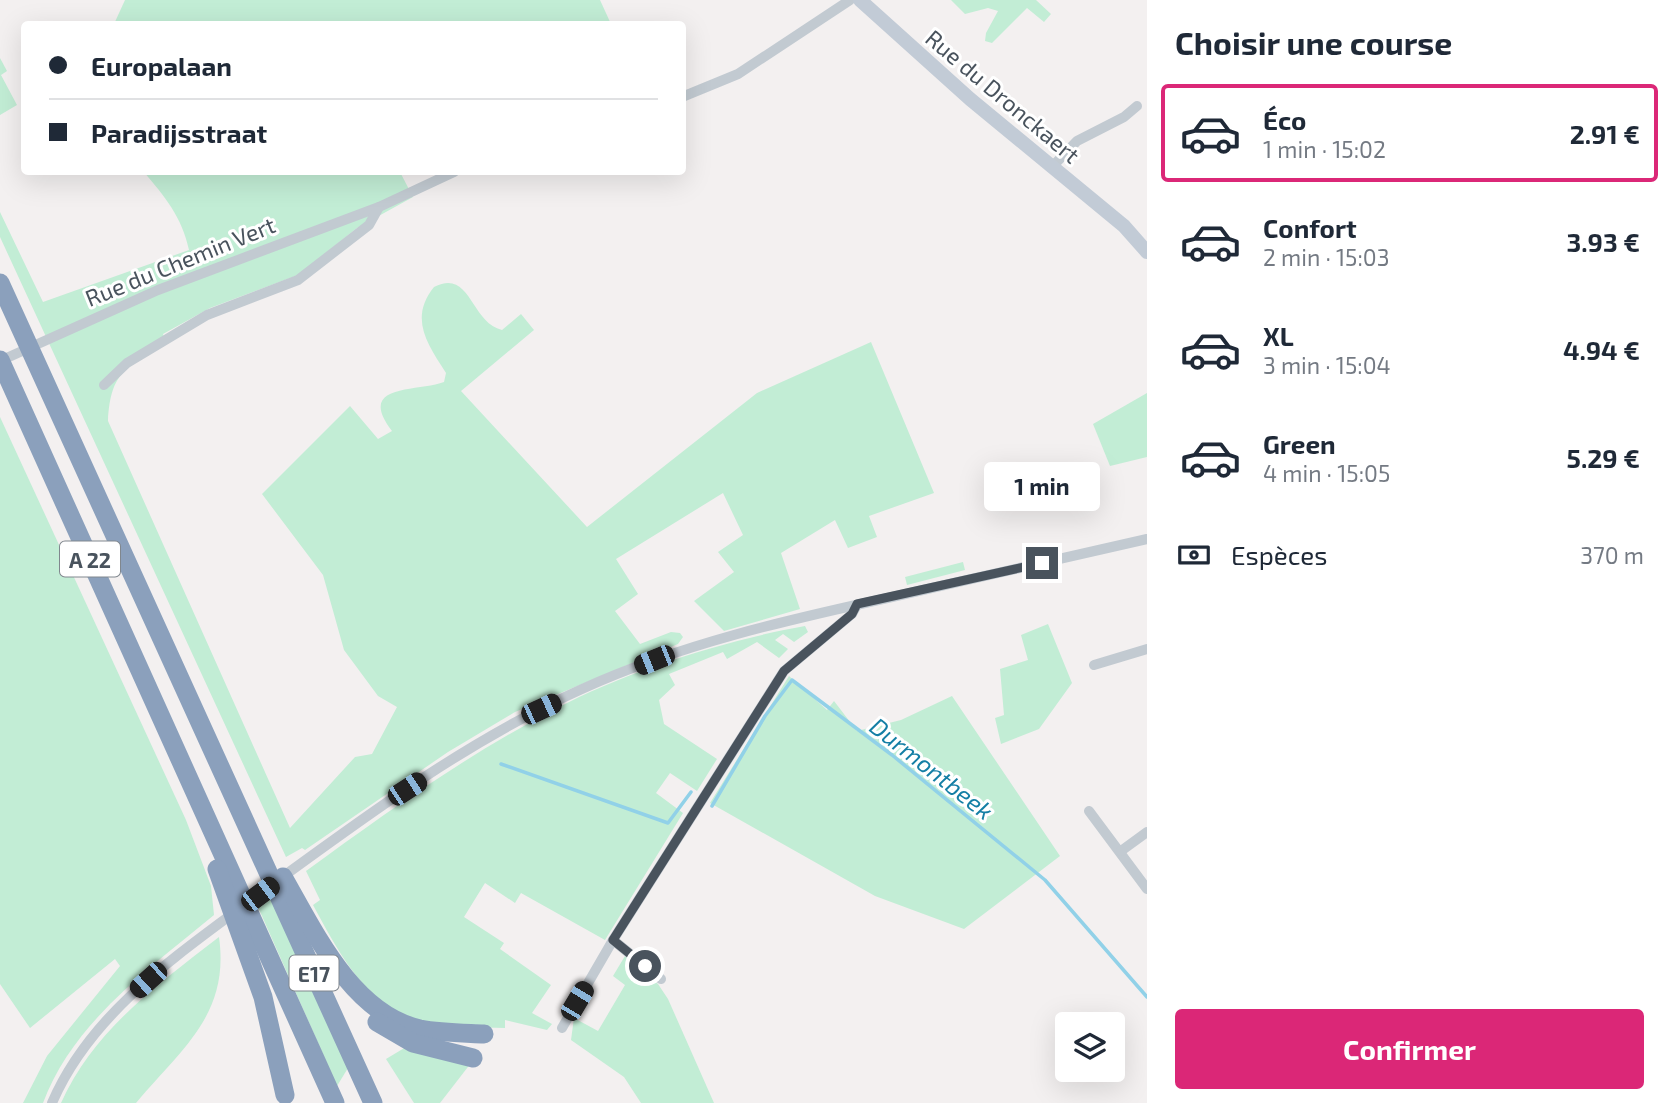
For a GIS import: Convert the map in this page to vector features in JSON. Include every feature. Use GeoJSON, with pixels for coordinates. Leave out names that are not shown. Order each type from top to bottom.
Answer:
{"type":"FeatureCollection","features":[{"type":"Feature","properties":{"kind":"highway","name":"A 22"},"geometry":{"type":"LineString","coordinates":[[0,283],[255,844]]}},
{"type":"Feature","properties":{"kind":"highway","name":"A 22"},"geometry":{"type":"LineString","coordinates":[[0,360],[230,868]]}},
{"type":"Feature","properties":{"kind":"highway"},"geometry":{"type":"LineString","coordinates":[[180,758],[188,800],[257,978],[275,1039],[285,1095]]}},
{"type":"Feature","properties":{"kind":"highway"},"geometry":{"type":"LineString","coordinates":[[225,778],[263,836],[302,925],[346,991],[369,1016],[413,1042],[473,1058]]}},
{"type":"Feature","properties":{"kind":"highway","name":"E17"},"geometry":{"type":"LineString","coordinates":[[255,844],[373,1103]]}},
{"type":"Feature","properties":{"kind":"highway","name":"E17"},"geometry":{"type":"LineString","coordinates":[[230,868],[335,1103]]}},
{"type":"Feature","properties":{"kind":"highway"},"geometry":{"type":"LineString","coordinates":[[279,871],[308,922],[349,981],[376,1008],[396,1020],[419,1028],[484,1034]]}},
{"type":"Feature","properties":{"kind":"main road","name":"Rue du Dronckaert"},"geometry":{"type":"LineString","coordinates":[[860,0],[1051,168],[1120,222],[1147,252]]}},
{"type":"Feature","properties":{"kind":"street"},"geometry":{"type":"LineString","coordinates":[[686,95],[738,74],[850,0]]}},
{"type":"Feature","properties":{"kind":"street"},"geometry":{"type":"LineString","coordinates":[[1051,168],[1077,141],[1124,117],[1137,106]]}},
{"type":"Feature","properties":{"kind":"street","name":"Rue du Chemin Vert"},"geometry":{"type":"LineString","coordinates":[[0,360],[183,279],[379,207],[448,175]]}},
{"type":"Feature","properties":{"kind":"street","name":"Rue du Chemin Vert"},"geometry":{"type":"LineString","coordinates":[[104,385],[127,362],[207,315],[298,280],[369,225],[379,207]]}},
{"type":"Feature","properties":{"kind":"street"},"geometry":{"type":"LineString","coordinates":[[52,1103],[79,1055],[127,999],[203,936],[316,852],[466,751],[519,719],[583,688],[654,660],[736,634],[857,604],[1147,540]]}},
{"type":"Feature","properties":{"kind":"street"},"geometry":{"type":"LineString","coordinates":[[562,1028],[613,940],[784,671],[852,614],[857,604]]}},
{"type":"Feature","properties":{"kind":"street"},"geometry":{"type":"LineString","coordinates":[[1094,665],[1147,649]]}},
{"type":"Feature","properties":{"kind":"street"},"geometry":{"type":"LineString","coordinates":[[1089,811],[1147,889]]}},
{"type":"Feature","properties":{"kind":"street"},"geometry":{"type":"LineString","coordinates":[[1121,851],[1147,832]]}},
{"type":"Feature","properties":{"kind":"street"},"geometry":{"type":"LineString","coordinates":[[613,940],[661,979]]}},
{"type":"Feature","properties":{"kind":"green space"},"geometry":{"type":"Polygon","coordinates":[[[125,0],[600,0],[610,21],[115,21],[125,0]]]}},
{"type":"Feature","properties":{"kind":"green space"},"geometry":{"type":"Polygon","coordinates":[[[951,0],[1036,0],[1051,14],[1044,22],[1027,8],[992,43],[985,41],[986,33],[998,11],[988,8],[965,14],[951,0]]]}},
{"type":"Feature","properties":{"kind":"green space"},"geometry":{"type":"Polygon","coordinates":[[[0,58],[7,71],[1,75],[17,105],[0,115],[0,58]]]}},
{"type":"Feature","properties":{"kind":"green space"},"geometry":{"type":"Polygon","coordinates":[[[146,175],[402,175],[413,197],[357,228],[298,275],[210,308],[163,334],[166,344],[140,359],[123,373],[117,381],[110,404],[108,421],[290,828],[355,757],[372,754],[397,707],[378,696],[344,650],[323,575],[262,494],[350,406],[378,439],[392,431],[383,416],[381,404],[385,397],[394,392],[444,382],[446,373],[427,341],[422,320],[427,298],[434,287],[446,283],[456,285],[491,325],[502,330],[521,314],[534,330],[461,391],[587,527],[757,393],[871,342],[934,493],[869,516],[877,537],[848,548],[835,520],[781,553],[800,609],[724,631],[694,601],[734,572],[718,552],[743,535],[723,493],[616,559],[638,594],[615,611],[640,644],[671,632],[680,633],[683,637],[678,644],[515,712],[448,752],[305,850],[302,848],[286,857],[0,237],[0,212],[43,302],[189,250],[177,217],[146,175]]]}},
{"type":"Feature","properties":{"kind":"green space"},"geometry":{"type":"Polygon","coordinates":[[[1147,393],[1147,457],[1110,466],[1093,424],[1147,393]]]}},
{"type":"Feature","properties":{"kind":"green space"},"geometry":{"type":"Polygon","coordinates":[[[0,417],[186,820],[211,886],[214,915],[140,976],[93,1022],[56,1074],[43,1103],[23,1103],[47,1056],[120,966],[115,959],[30,1028],[0,984],[0,417]]]}},
{"type":"Feature","properties":{"kind":"green space"},"geometry":{"type":"Polygon","coordinates":[[[963,562],[965,570],[907,585],[905,577],[963,562]]]}},
{"type":"Feature","properties":{"kind":"green space"},"geometry":{"type":"Polygon","coordinates":[[[1048,624],[1072,683],[1039,729],[1001,744],[995,718],[1004,715],[1000,669],[1028,660],[1021,635],[1048,624]]]}},
{"type":"Feature","properties":{"kind":"green space"},"geometry":{"type":"Polygon","coordinates":[[[805,626],[808,632],[794,642],[783,634],[775,640],[788,649],[779,658],[757,642],[727,659],[723,652],[669,674],[675,685],[659,700],[664,724],[717,759],[697,791],[670,773],[656,793],[683,813],[605,940],[521,893],[515,903],[485,883],[464,917],[504,943],[500,949],[551,985],[532,1013],[552,1024],[547,1030],[505,1020],[505,1028],[454,1027],[424,1023],[404,1016],[386,1005],[357,976],[333,942],[313,905],[320,900],[306,871],[460,764],[585,694],[645,669],[710,648],[805,626]]]}},
{"type":"Feature","properties":{"kind":"green space"},"geometry":{"type":"Polygon","coordinates":[[[789,676],[827,710],[834,701],[857,731],[901,720],[952,696],[1060,856],[964,929],[875,896],[710,803],[789,676]]]}},
{"type":"Feature","properties":{"kind":"green space"},"geometry":{"type":"Polygon","coordinates":[[[271,898],[348,1068],[337,1086],[258,907],[271,898]]]}},
{"type":"Feature","properties":{"kind":"green space"},"geometry":{"type":"Polygon","coordinates":[[[219,937],[217,988],[209,1010],[185,1047],[136,1103],[61,1103],[91,1053],[109,1031],[150,991],[219,937]]]}},
{"type":"Feature","properties":{"kind":"green space"},"geometry":{"type":"Polygon","coordinates":[[[625,956],[658,984],[668,999],[714,1103],[641,1103],[624,1077],[571,1040],[574,1018],[598,1031],[625,985],[613,976],[625,956]]]}},
{"type":"Feature","properties":{"kind":"green space"},"geometry":{"type":"Polygon","coordinates":[[[406,1047],[471,1063],[440,1103],[414,1103],[386,1059],[406,1047]]]}},
{"type":"Feature","properties":{"kind":"waterway","name":"Durmontbeek"},"geometry":{"type":"LineString","coordinates":[[712,806],[765,716],[792,680],[892,755],[1045,880],[1147,997]]}},
{"type":"Feature","properties":{"kind":"waterway","name":"Durmontbeek"},"geometry":{"type":"LineString","coordinates":[[501,764],[668,823],[691,792]]}},
{"type":"Feature","properties":{"kind":"route"},"geometry":{"type":"LineString","coordinates":[[645,966],[613,940],[755,712],[784,671],[815,642],[852,614],[857,604],[1042,563]]}}]}
